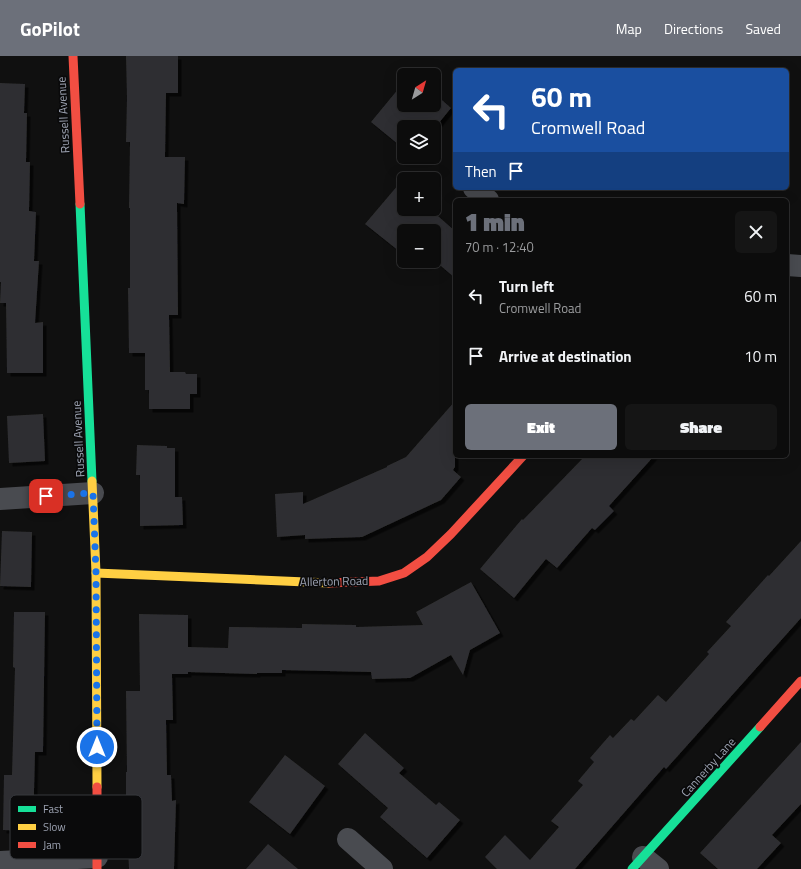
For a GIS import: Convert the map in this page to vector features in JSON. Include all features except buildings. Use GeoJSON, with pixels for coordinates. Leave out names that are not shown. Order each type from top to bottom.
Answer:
{"type":"FeatureCollection","features":[{"type":"Feature","properties":{"kind":"street","name":"Russell Avenue"},"geometry":{"type":"LineString","coordinates":[[73,56],[96,573],[97,795]]}},
{"type":"Feature","properties":{"kind":"street"},"geometry":{"type":"LineString","coordinates":[[476,190],[486,198]]}},
{"type":"Feature","properties":{"kind":"street"},"geometry":{"type":"LineString","coordinates":[[789,265],[801,266]]}},
{"type":"Feature","properties":{"kind":"street","name":"Allerton Road"},"geometry":{"type":"LineString","coordinates":[[96,573],[317,583],[379,581],[404,573],[427,557],[451,534],[521,458]]}},
{"type":"Feature","properties":{"kind":"street"},"geometry":{"type":"LineString","coordinates":[[0,499],[93,493]]}},
{"type":"Feature","properties":{"kind":"street","name":"Cannerby Lane"},"geometry":{"type":"LineString","coordinates":[[644,865],[801,681]]}},
{"type":"Feature","properties":{"kind":"street"},"geometry":{"type":"LineString","coordinates":[[348,839],[382,869]]}},
{"type":"Feature","properties":{"kind":"street"},"geometry":{"type":"LineString","coordinates":[[0,862],[97,863]]}},
{"type":"Feature","properties":{"kind":"traffic: fast"},"geometry":{"type":"LineString","coordinates":[[80,204],[92,481]]}},
{"type":"Feature","properties":{"kind":"traffic: fast"},"geometry":{"type":"LineString","coordinates":[[632,869],[760,727]]}},
{"type":"Feature","properties":{"kind":"traffic: slow"},"geometry":{"type":"LineString","coordinates":[[92,481],[96,573],[97,787]]}},
{"type":"Feature","properties":{"kind":"traffic: slow"},"geometry":{"type":"LineString","coordinates":[[96,573],[329,583]]}},
{"type":"Feature","properties":{"kind":"traffic: jam"},"geometry":{"type":"LineString","coordinates":[[73,56],[80,204]]}},
{"type":"Feature","properties":{"kind":"traffic: jam"},"geometry":{"type":"LineString","coordinates":[[329,583],[379,581],[404,573],[427,557],[451,534],[521,458]]}},
{"type":"Feature","properties":{"kind":"traffic: jam"},"geometry":{"type":"LineString","coordinates":[[760,727],[801,681]]}},
{"type":"Feature","properties":{"kind":"traffic: jam"},"geometry":{"type":"LineString","coordinates":[[97,787],[97,795]]}},
{"type":"Feature","properties":{"kind":"traffic: jam"},"geometry":{"type":"LineString","coordinates":[[97,859],[97,869]]}},
{"type":"Feature","properties":{"kind":"route"},"geometry":{"type":"LineString","coordinates":[[46,496],[93,493],[96,573],[97,747]]}}]}
